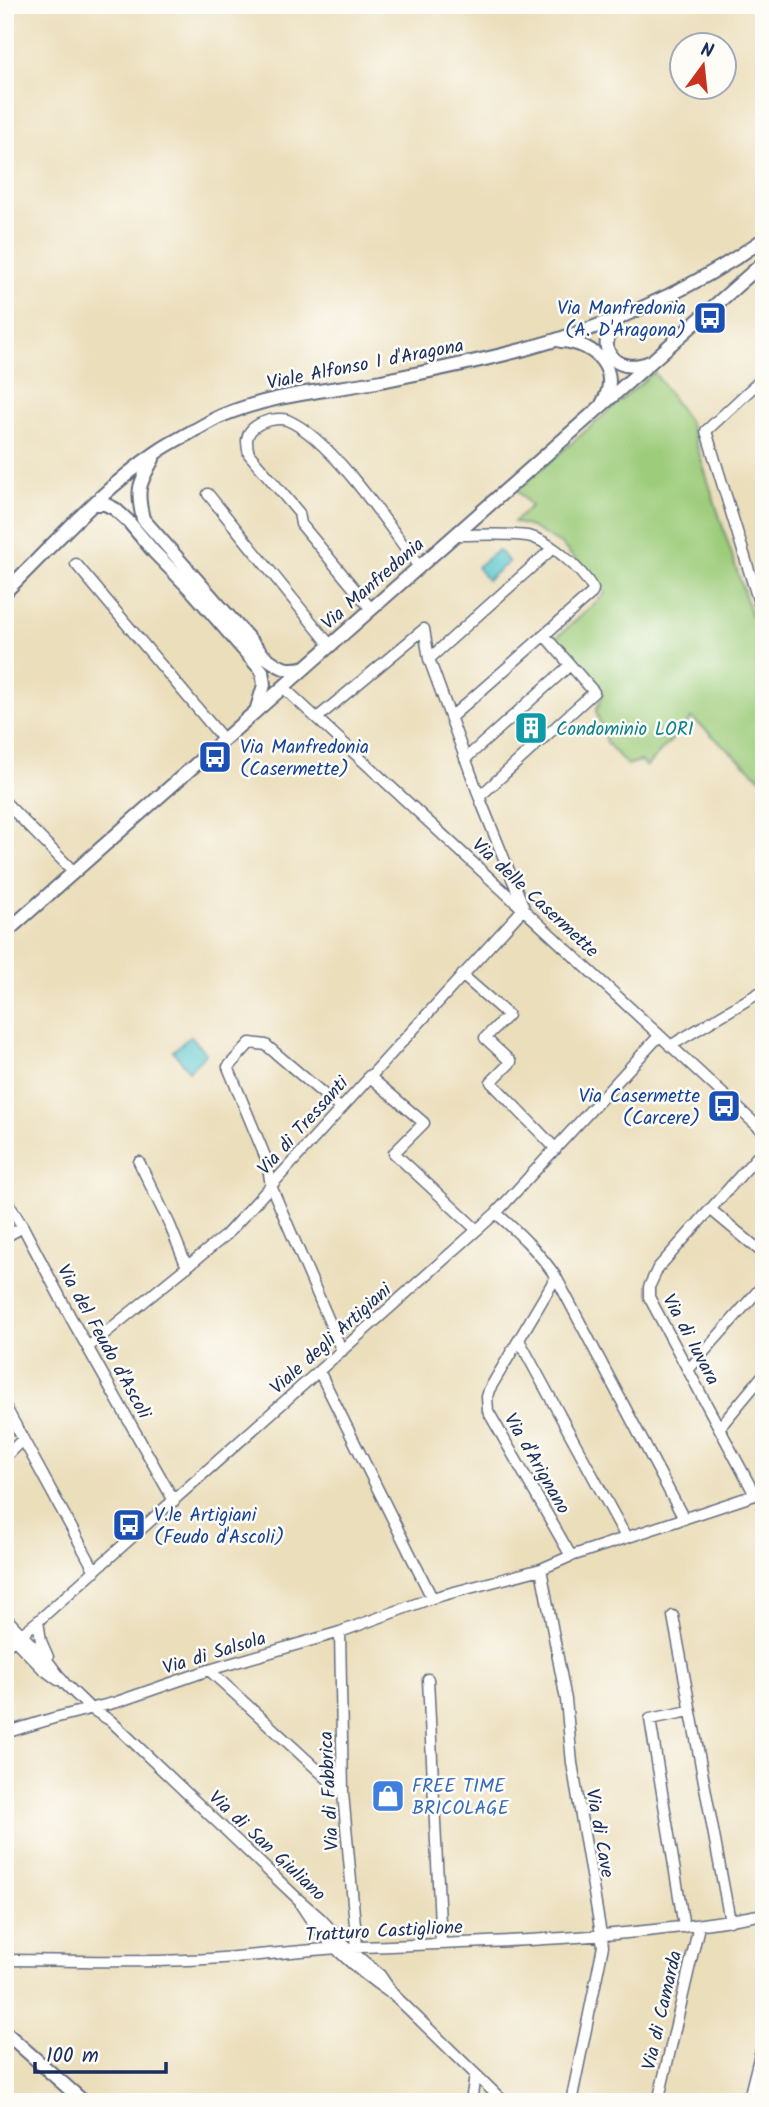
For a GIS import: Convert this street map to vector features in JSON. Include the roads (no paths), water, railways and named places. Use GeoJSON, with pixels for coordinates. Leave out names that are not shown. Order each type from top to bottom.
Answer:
{"type":"FeatureCollection","features":[{"type":"Feature","properties":{"kind":"main road"},"geometry":{"type":"LineString","coordinates":[[657,358],[642,365],[620,365],[612,358],[607,347],[612,326],[623,317],[713,272],[764,239]]}},
{"type":"Feature","properties":{"kind":"main road","name":"Via Manfredonia"},"geometry":{"type":"LineString","coordinates":[[8,929],[764,262]]}},
{"type":"Feature","properties":{"kind":"main road","name":"Viale Alfonso I d'Aragona"},"geometry":{"type":"LineString","coordinates":[[5,592],[94,504],[156,452],[221,416],[290,394],[370,383],[466,364],[554,341],[623,317]]}},
{"type":"Feature","properties":{"kind":"main road"},"geometry":{"type":"LineString","coordinates":[[554,341],[570,341],[585,346],[606,368],[609,376],[607,396],[597,410]]}},
{"type":"Feature","properties":{"kind":"main road"},"geometry":{"type":"LineString","coordinates":[[156,452],[143,476],[138,497],[142,519],[264,656],[283,669],[291,671],[306,667]]}},
{"type":"Feature","properties":{"kind":"main road"},"geometry":{"type":"LineString","coordinates":[[94,504],[105,504],[115,509],[128,521],[262,671],[264,685],[255,712]]}},
{"type":"Feature","properties":{"kind":"main road"},"geometry":{"type":"LineString","coordinates":[[5,2032],[84,2102]]}},
{"type":"Feature","properties":{"kind":"street"},"geometry":{"type":"LineString","coordinates":[[764,377],[706,431],[764,620]]}},
{"type":"Feature","properties":{"kind":"street"},"geometry":{"type":"LineString","coordinates":[[371,609],[301,524],[299,513],[249,454],[246,442],[249,432],[257,425],[281,418],[311,436],[357,484],[419,567]]}},
{"type":"Feature","properties":{"kind":"street"},"geometry":{"type":"LineString","coordinates":[[208,494],[330,645]]}},
{"type":"Feature","properties":{"kind":"street"},"geometry":{"type":"LineString","coordinates":[[450,717],[592,593],[593,589],[565,557],[528,536],[456,535]]}},
{"type":"Feature","properties":{"kind":"street"},"geometry":{"type":"LineString","coordinates":[[429,659],[553,548]]}},
{"type":"Feature","properties":{"kind":"street"},"geometry":{"type":"LineString","coordinates":[[76,564],[224,740]]}},
{"type":"Feature","properties":{"kind":"street"},"geometry":{"type":"LineString","coordinates":[[317,718],[424,629],[429,659],[479,797],[524,908]]}},
{"type":"Feature","properties":{"kind":"street"},"geometry":{"type":"LineString","coordinates":[[479,797],[594,692],[544,635]]}},
{"type":"Feature","properties":{"kind":"street"},"geometry":{"type":"LineString","coordinates":[[465,759],[570,665]]}},
{"type":"Feature","properties":{"kind":"street","name":"Via delle Casermette"},"geometry":{"type":"LineString","coordinates":[[284,688],[764,1132]]}},
{"type":"Feature","properties":{"kind":"street"},"geometry":{"type":"LineString","coordinates":[[5,802],[74,872]]}},
{"type":"Feature","properties":{"kind":"street","name":"Via di Tressanti"},"geometry":{"type":"LineString","coordinates":[[88,1347],[226,1235],[524,908]]}},
{"type":"Feature","properties":{"kind":"street"},"geometry":{"type":"LineString","coordinates":[[462,975],[508,1015],[485,1038],[511,1062],[491,1082],[556,1149]]}},
{"type":"Feature","properties":{"kind":"street"},"geometry":{"type":"LineString","coordinates":[[670,1046],[764,989]]}},
{"type":"Feature","properties":{"kind":"street","name":"Viale degli Artigiani"},"geometry":{"type":"LineString","coordinates":[[5,1647],[95,1571],[496,1213],[659,1036]]}},
{"type":"Feature","properties":{"kind":"street"},"geometry":{"type":"LineString","coordinates":[[341,1108],[266,1045],[250,1043],[228,1067],[267,1161],[271,1186],[342,1351]]}},
{"type":"Feature","properties":{"kind":"street"},"geometry":{"type":"LineString","coordinates":[[369,1076],[424,1123],[394,1153],[477,1230]]}},
{"type":"Feature","properties":{"kind":"street","name":"Via di Iuvara"},"geometry":{"type":"LineString","coordinates":[[759,1493],[649,1297],[649,1287],[658,1268],[764,1149]]}},
{"type":"Feature","properties":{"kind":"street"},"geometry":{"type":"LineString","coordinates":[[139,1162],[187,1267]]}},
{"type":"Feature","properties":{"kind":"street","name":"Via del Feudo d'Ascoli"},"geometry":{"type":"LineString","coordinates":[[5,1198],[174,1501]]}},
{"type":"Feature","properties":{"kind":"street"},"geometry":{"type":"LineString","coordinates":[[710,1209],[764,1254]]}},
{"type":"Feature","properties":{"kind":"street"},"geometry":{"type":"LineString","coordinates":[[496,1213],[525,1238],[556,1277],[684,1519]]}},
{"type":"Feature","properties":{"kind":"street"},"geometry":{"type":"LineString","coordinates":[[5,1237],[23,1227]]}},
{"type":"Feature","properties":{"kind":"street","name":"Via d'Arignano"},"geometry":{"type":"LineString","coordinates":[[556,1277],[487,1397],[488,1411],[570,1556]]}},
{"type":"Feature","properties":{"kind":"street"},"geometry":{"type":"LineString","coordinates":[[688,1370],[764,1284]]}},
{"type":"Feature","properties":{"kind":"street"},"geometry":{"type":"LineString","coordinates":[[519,1340],[626,1537]]}},
{"type":"Feature","properties":{"kind":"street"},"geometry":{"type":"LineString","coordinates":[[319,1371],[432,1598]]}},
{"type":"Feature","properties":{"kind":"street"},"geometry":{"type":"LineString","coordinates":[[720,1427],[764,1374]]}},
{"type":"Feature","properties":{"kind":"street"},"geometry":{"type":"LineString","coordinates":[[5,1406],[95,1571]]}},
{"type":"Feature","properties":{"kind":"street"},"geometry":{"type":"LineString","coordinates":[[5,1457],[23,1439]]}},
{"type":"Feature","properties":{"kind":"street","name":"Via di Salsola"},"geometry":{"type":"LineString","coordinates":[[5,1733],[117,1702],[209,1670],[340,1632],[432,1598],[541,1569],[570,1556],[759,1493]]}},
{"type":"Feature","properties":{"kind":"street","name":"Via di Cave"},"geometry":{"type":"LineString","coordinates":[[541,1569],[566,1700],[572,1763],[603,1946],[571,2102]]}},
{"type":"Feature","properties":{"kind":"street"},"geometry":{"type":"LineString","coordinates":[[674,1616],[730,1921]]}},
{"type":"Feature","properties":{"kind":"street","name":"Via di San Giuliano"},"geometry":{"type":"LineString","coordinates":[[5,1618],[18,1637],[50,1664],[65,1684],[90,1708],[111,1721],[320,1918],[348,1948],[380,1975],[393,1994],[504,2102]]}},
{"type":"Feature","properties":{"kind":"street"},"geometry":{"type":"LineString","coordinates":[[38,1621],[41,1640],[50,1664]]}},
{"type":"Feature","properties":{"kind":"street"},"geometry":{"type":"LineString","coordinates":[[5,1630],[18,1637],[44,1669],[65,1684]]}},
{"type":"Feature","properties":{"kind":"street","name":"Via di Fabbrica"},"geometry":{"type":"LineString","coordinates":[[340,1632],[348,1948]]}},
{"type":"Feature","properties":{"kind":"street"},"geometry":{"type":"LineString","coordinates":[[209,1670],[343,1793]]}},
{"type":"Feature","properties":{"kind":"street"},"geometry":{"type":"LineString","coordinates":[[428,1679],[441,1944]]}},
{"type":"Feature","properties":{"kind":"street"},"geometry":{"type":"LineString","coordinates":[[684,1927],[650,1719],[690,1710]]}},
{"type":"Feature","properties":{"kind":"street"},"geometry":{"type":"LineString","coordinates":[[298,1899],[316,1927],[348,1948],[372,1981],[393,1994]]}},
{"type":"Feature","properties":{"kind":"street","name":"Tratturo Castiglione"},"geometry":{"type":"LineString","coordinates":[[5,1960],[184,1961],[348,1948],[601,1934],[699,1926],[764,1914]]}},
{"type":"Feature","properties":{"kind":"street","name":"Via di Camarda"},"geometry":{"type":"LineString","coordinates":[[657,2102],[699,1926]]}},
{"type":"Feature","properties":{"kind":"street"},"geometry":{"type":"LineString","coordinates":[[316,1927],[318,1950]]}},
{"type":"Feature","properties":{"kind":"street"},"geometry":{"type":"LineString","coordinates":[[369,1966],[373,1947]]}},
{"type":"Feature","properties":{"kind":"street"},"geometry":{"type":"LineString","coordinates":[[748,2102],[764,2038]]}},
{"type":"Feature","properties":{"kind":"street"},"geometry":{"type":"LineString","coordinates":[[471,2102],[475,2075]]}},
{"type":"Feature","properties":{"kind":"water"},"geometry":{"type":"Polygon","coordinates":[[[498,550],[509,562],[487,580],[477,567],[498,550]]]}},
{"type":"Feature","properties":{"kind":"water"},"geometry":{"type":"Polygon","coordinates":[[[191,1036],[206,1054],[189,1071],[173,1051],[191,1036]]]}},
{"type":"Feature","properties":{"kind":"place","name":"Via Manfredonia (A. D'Aragona)"},"geometry":{"type":"Point","coordinates":[710,318]}},
{"type":"Feature","properties":{"kind":"place","name":"Condominio LORI"},"geometry":{"type":"Point","coordinates":[531,728]}},
{"type":"Feature","properties":{"kind":"place","name":"Via Manfredonia (Casermette)"},"geometry":{"type":"Point","coordinates":[215,757]}},
{"type":"Feature","properties":{"kind":"place","name":"Via Casermette (Carcere)"},"geometry":{"type":"Point","coordinates":[724,1106]}},
{"type":"Feature","properties":{"kind":"place","name":"V.le Artigiani (Feudo d'Ascoli)"},"geometry":{"type":"Point","coordinates":[129,1525]}},
{"type":"Feature","properties":{"kind":"place","name":"FREE TIME BRICOLAGE"},"geometry":{"type":"Point","coordinates":[388,1796]}}]}
